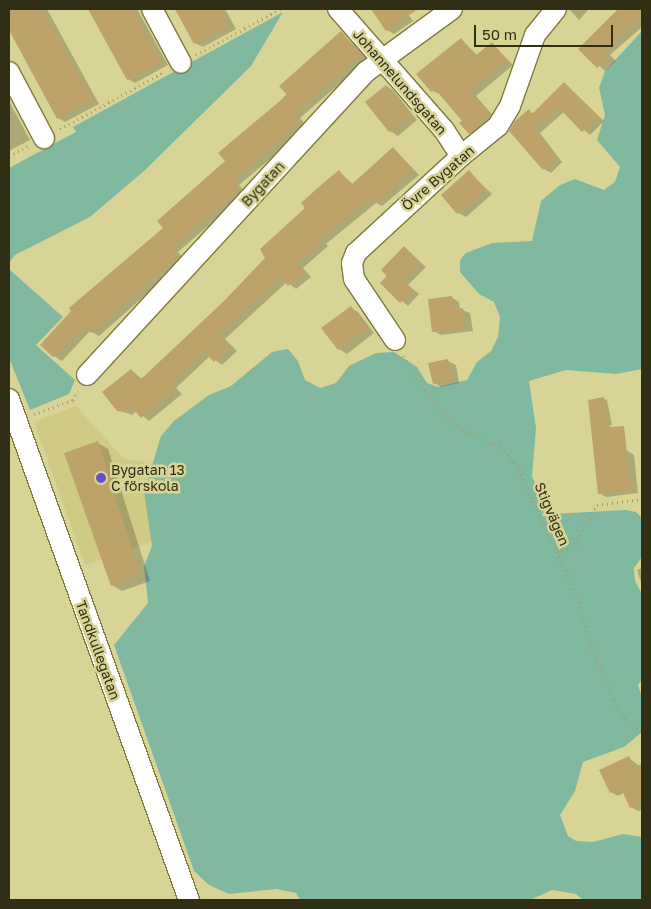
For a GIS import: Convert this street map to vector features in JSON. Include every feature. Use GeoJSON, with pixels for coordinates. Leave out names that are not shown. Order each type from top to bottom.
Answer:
{"type":"FeatureCollection","features":[{"type":"Feature","properties":{"kind":"street"},"geometry":{"type":"LineString","coordinates":[[152,9],[180,63]]}},
{"type":"Feature","properties":{"kind":"street","name":"Johannelundsgatan"},"geometry":{"type":"LineString","coordinates":[[338,9],[444,130],[461,156]]}},
{"type":"Feature","properties":{"kind":"street","name":"Bygatan"},"geometry":{"type":"LineString","coordinates":[[87,375],[382,57],[452,9]]}},
{"type":"Feature","properties":{"kind":"street","name":"Övre Bygatan"},"geometry":{"type":"LineString","coordinates":[[395,340],[354,278],[352,263],[356,253],[367,241],[505,118],[535,36],[556,9]]}},
{"type":"Feature","properties":{"kind":"street"},"geometry":{"type":"LineString","coordinates":[[9,72],[44,138]]}},
{"type":"Feature","properties":{"kind":"street","name":"Tandkullegatan"},"geometry":{"type":"LineString","coordinates":[[9,398],[184,899]]}},
{"type":"Feature","properties":{"kind":"path"},"geometry":{"type":"LineString","coordinates":[[9,156],[280,9]]}},
{"type":"Feature","properties":{"kind":"path","name":"Stigvägen"},"geometry":{"type":"LineString","coordinates":[[395,340],[417,380],[442,414],[468,432],[500,447],[517,464],[577,597],[592,647],[614,700],[625,718],[642,733]]}},
{"type":"Feature","properties":{"kind":"path"},"geometry":{"type":"LineString","coordinates":[[17,420],[73,400],[87,375]]}},
{"type":"Feature","properties":{"kind":"path"},"geometry":{"type":"LineString","coordinates":[[555,548],[562,551],[572,548],[597,505],[642,499]]}},
{"type":"Feature","properties":{"kind":"shaded area","name":"Bygatan 13 C förskola"},"geometry":{"type":"Polygon","coordinates":[[[76,406],[124,459],[152,463],[144,492],[152,542],[85,565],[34,422],[76,406]]]}},
{"type":"Feature","properties":{"kind":"green space"},"geometry":{"type":"Polygon","coordinates":[[[283,12],[251,66],[144,171],[90,217],[15,255],[9,263],[9,168],[76,132],[73,127],[283,12]]]}},
{"type":"Feature","properties":{"kind":"green space"},"geometry":{"type":"Polygon","coordinates":[[[642,31],[642,369],[616,374],[566,370],[529,381],[536,428],[532,477],[552,514],[625,510],[636,512],[642,518],[642,557],[634,568],[635,581],[642,594],[642,679],[638,685],[642,697],[642,732],[624,747],[583,762],[575,791],[560,815],[568,836],[576,841],[593,842],[623,834],[642,837],[642,900],[583,900],[576,894],[552,890],[530,900],[300,900],[296,893],[276,889],[229,894],[209,885],[194,871],[114,645],[148,603],[144,566],[152,546],[144,492],[161,436],[174,421],[209,395],[231,386],[272,352],[288,349],[298,361],[305,380],[320,388],[336,383],[349,366],[376,353],[394,352],[417,367],[427,383],[438,387],[467,380],[477,362],[491,351],[498,337],[500,317],[494,302],[479,294],[460,272],[460,260],[466,253],[492,243],[532,241],[541,201],[560,185],[575,179],[604,190],[615,182],[620,167],[597,140],[605,115],[599,88],[605,71],[642,31]]]}},
{"type":"Feature","properties":{"kind":"green space"},"geometry":{"type":"Polygon","coordinates":[[[9,264],[10,270],[63,317],[36,345],[75,380],[69,394],[30,410],[9,358],[9,264]]]}},
{"type":"Feature","properties":{"kind":"building"},"geometry":{"type":"Polygon","coordinates":[[[9,9],[42,9],[92,99],[57,119],[9,30],[9,9]]]}},
{"type":"Feature","properties":{"kind":"building"},"geometry":{"type":"Polygon","coordinates":[[[88,9],[133,9],[161,61],[127,80],[88,9]]]}},
{"type":"Feature","properties":{"kind":"building"},"geometry":{"type":"Polygon","coordinates":[[[175,9],[221,9],[229,24],[194,44],[175,9]]]}},
{"type":"Feature","properties":{"kind":"building"},"geometry":{"type":"Polygon","coordinates":[[[371,9],[418,9],[386,31],[371,9]]]}},
{"type":"Feature","properties":{"kind":"building"},"geometry":{"type":"Polygon","coordinates":[[[618,9],[642,9],[642,15],[604,51],[609,56],[597,68],[578,49],[618,9]]]}},
{"type":"Feature","properties":{"kind":"building"},"geometry":{"type":"Polygon","coordinates":[[[341,31],[361,55],[294,113],[301,122],[233,180],[240,188],[172,248],[178,256],[91,333],[84,326],[53,357],[40,345],[71,311],[69,308],[163,228],[157,221],[225,161],[218,153],[287,95],[279,86],[341,31]]]}},
{"type":"Feature","properties":{"kind":"building"},"geometry":{"type":"Polygon","coordinates":[[[461,38],[475,56],[492,42],[507,60],[469,91],[490,115],[469,134],[459,123],[462,121],[435,89],[431,92],[416,74],[461,38]]]}},
{"type":"Feature","properties":{"kind":"building"},"geometry":{"type":"Polygon","coordinates":[[[564,82],[598,116],[582,132],[558,107],[533,128],[555,158],[543,170],[509,131],[515,121],[529,109],[532,114],[564,82]]]}},
{"type":"Feature","properties":{"kind":"building"},"geometry":{"type":"Polygon","coordinates":[[[386,85],[410,115],[389,132],[365,102],[386,85]]]}},
{"type":"Feature","properties":{"kind":"building"},"geometry":{"type":"Polygon","coordinates":[[[393,147],[413,170],[374,203],[370,198],[319,240],[321,242],[297,263],[305,272],[288,286],[281,277],[218,334],[230,346],[214,362],[204,351],[170,383],[176,389],[141,418],[131,406],[124,412],[117,411],[102,392],[131,369],[140,380],[223,302],[265,258],[260,249],[305,208],[301,203],[321,185],[339,170],[351,185],[393,147]]]}},
{"type":"Feature","properties":{"kind":"building"},"geometry":{"type":"Polygon","coordinates":[[[469,170],[486,190],[457,214],[441,195],[469,170]]]}},
{"type":"Feature","properties":{"kind":"building"},"geometry":{"type":"Polygon","coordinates":[[[404,246],[420,262],[403,280],[413,290],[400,303],[380,283],[387,276],[381,270],[404,246]]]}},
{"type":"Feature","properties":{"kind":"building"},"geometry":{"type":"Polygon","coordinates":[[[452,296],[453,309],[463,308],[466,328],[432,332],[428,299],[452,296]]]}},
{"type":"Feature","properties":{"kind":"building"},"geometry":{"type":"Polygon","coordinates":[[[351,306],[368,328],[338,350],[321,328],[351,306]]]}},
{"type":"Feature","properties":{"kind":"building"},"geometry":{"type":"Polygon","coordinates":[[[448,359],[453,379],[433,384],[428,363],[448,359]]]}},
{"type":"Feature","properties":{"kind":"building"},"geometry":{"type":"Polygon","coordinates":[[[604,397],[610,427],[624,426],[631,490],[598,494],[588,400],[604,397]]]}},
{"type":"Feature","properties":{"kind":"building"},"geometry":{"type":"Polygon","coordinates":[[[98,441],[140,575],[111,586],[64,453],[98,441]]]}},
{"type":"Feature","properties":{"kind":"building"},"geometry":{"type":"Polygon","coordinates":[[[629,756],[634,767],[642,764],[642,802],[630,808],[621,788],[610,793],[599,770],[629,756]]]}},
{"type":"Feature","properties":{"kind":"place","name":"Bygatan 13 C förskola"},"geometry":{"type":"Point","coordinates":[101,478]}}]}
